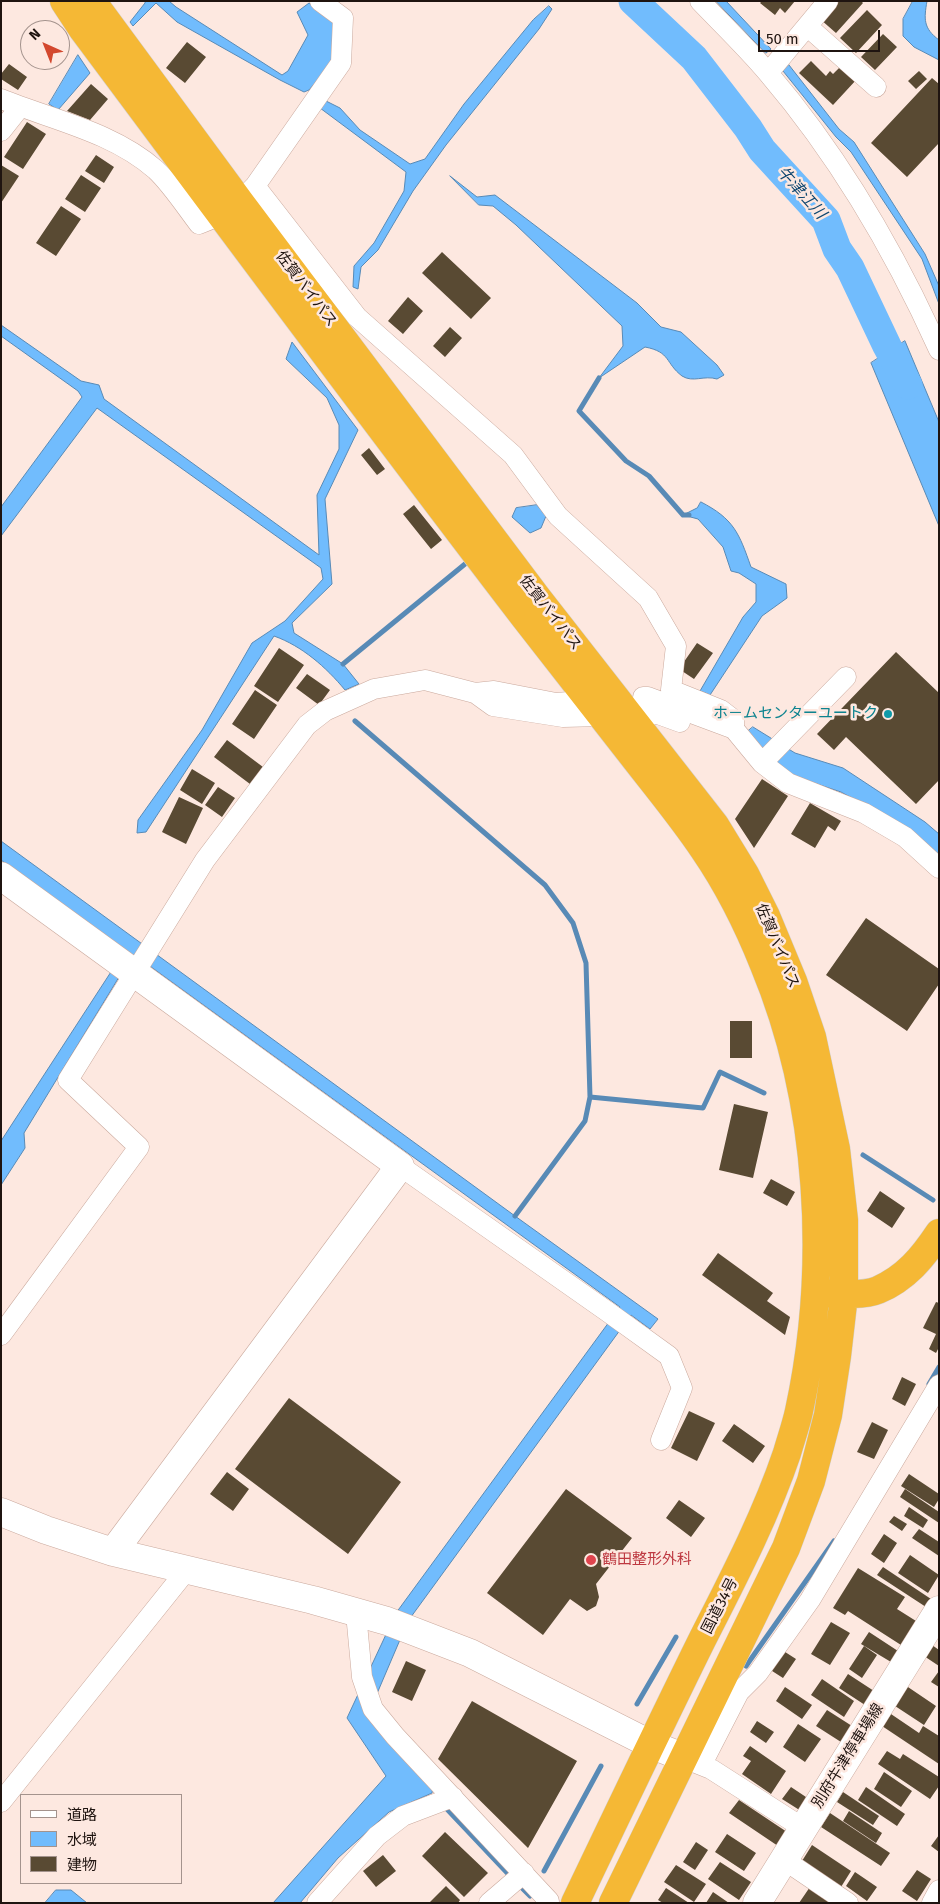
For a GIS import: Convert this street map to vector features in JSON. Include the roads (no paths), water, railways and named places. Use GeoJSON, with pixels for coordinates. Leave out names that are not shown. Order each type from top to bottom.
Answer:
{"type":"FeatureCollection","features":[{"type":"Feature","properties":{"kind":"highway","name":"佐賀バイパス"},"geometry":{"type":"LineString","coordinates":[[64,1],[83,30],[239,201],[525,618],[706,853],[735,903],[763,962],[781,1010],[799,1082],[808,1131],[816,1202],[816,1292]]}},
{"type":"Feature","properties":{"kind":"highway","name":"佐賀バイパス"},"geometry":{"type":"LineString","coordinates":[[92,1],[239,201],[536,596],[636,706],[745,874],[766,916],[793,981],[812,1037],[836,1149],[844,1220],[844,1295]]}},
{"type":"Feature","properties":{"kind":"highway"},"geometry":{"type":"LineString","coordinates":[[816,1292],[844,1295],[877,1291],[902,1276],[924,1255],[939,1233]]}},
{"type":"Feature","properties":{"kind":"highway","name":"国道34号"},"geometry":{"type":"LineString","coordinates":[[562,1902],[650,1744],[741,1562],[777,1482],[798,1416],[809,1354],[816,1292]]}},
{"type":"Feature","properties":{"kind":"highway"},"geometry":{"type":"LineString","coordinates":[[613,1903],[693,1761],[786,1548],[811,1481],[828,1416],[844,1295]]}},
{"type":"Feature","properties":{"kind":"street"},"geometry":{"type":"LineString","coordinates":[[1,99],[100,135],[131,152],[157,171],[199,224],[239,201],[341,63],[344,18],[320,1]]}},
{"type":"Feature","properties":{"kind":"street"},"geometry":{"type":"LineString","coordinates":[[700,1],[776,64],[819,140],[863,203],[939,350]]}},
{"type":"Feature","properties":{"kind":"street"},"geometry":{"type":"LineString","coordinates":[[776,64],[828,1]]}},
{"type":"Feature","properties":{"kind":"street"},"geometry":{"type":"LineString","coordinates":[[808,26],[876,86]]}},
{"type":"Feature","properties":{"kind":"street"},"geometry":{"type":"LineString","coordinates":[[1,131],[20,107]]}},
{"type":"Feature","properties":{"kind":"street"},"geometry":{"type":"LineString","coordinates":[[239,201],[357,317],[513,455],[558,516],[648,598],[676,646],[670,690],[721,710],[734,720],[740,737],[762,763],[788,783],[864,813],[905,837],[939,868]]}},
{"type":"Feature","properties":{"kind":"street"},"geometry":{"type":"LineString","coordinates":[[365,368],[394,349]]}},
{"type":"Feature","properties":{"kind":"street"},"geometry":{"type":"LineString","coordinates":[[762,763],[846,677]]}},
{"type":"Feature","properties":{"kind":"street"},"geometry":{"type":"LineString","coordinates":[[1,1335],[139,1147],[68,1080],[205,860],[307,725],[325,711],[374,689],[425,680],[475,693],[494,691],[556,703],[569,702]]}},
{"type":"Feature","properties":{"kind":"street"},"geometry":{"type":"LineString","coordinates":[[475,693],[493,706],[563,717],[602,716]]}},
{"type":"Feature","properties":{"kind":"street"},"geometry":{"type":"LineString","coordinates":[[636,706],[740,737]]}},
{"type":"Feature","properties":{"kind":"street"},"geometry":{"type":"LineString","coordinates":[[1,876],[112,957],[141,961],[400,1166],[669,1356],[682,1388],[661,1440]]}},
{"type":"Feature","properties":{"kind":"street"},"geometry":{"type":"LineString","coordinates":[[113,1552],[400,1166]]}},
{"type":"Feature","properties":{"kind":"street"},"geometry":{"type":"LineString","coordinates":[[693,1761],[739,1692],[758,1673],[810,1600],[939,1385]]}},
{"type":"Feature","properties":{"kind":"street"},"geometry":{"type":"LineString","coordinates":[[1,1512],[46,1530],[113,1552],[313,1600],[388,1621],[470,1653],[650,1744],[693,1761],[802,1828]]}},
{"type":"Feature","properties":{"kind":"street"},"geometry":{"type":"LineString","coordinates":[[1,1802],[186,1571]]}},
{"type":"Feature","properties":{"kind":"street","name":"別府牛津停車場線"},"geometry":{"type":"LineString","coordinates":[[757,1903],[939,1610]]}},
{"type":"Feature","properties":{"kind":"street"},"geometry":{"type":"LineString","coordinates":[[356,1613],[362,1677],[374,1709],[394,1736],[524,1873],[562,1902]]}},
{"type":"Feature","properties":{"kind":"street"},"geometry":{"type":"LineString","coordinates":[[316,1903],[377,1836],[403,1816],[453,1797]]}},
{"type":"Feature","properties":{"kind":"street"},"geometry":{"type":"LineString","coordinates":[[783,1859],[848,1903]]}},
{"type":"Feature","properties":{"kind":"street"},"geometry":{"type":"LineString","coordinates":[[489,1903],[524,1873]]}},
{"type":"Feature","properties":{"kind":"street"},"geometry":{"type":"LineString","coordinates":[[932,1903],[939,1890]]}},
{"type":"Feature","properties":{"kind":"water"},"geometry":{"type":"Polygon","coordinates":[[[144,1],[169,1],[282,75],[288,71],[308,35],[297,12],[309,3],[328,16],[336,26],[334,61],[309,90],[304,92],[177,22],[156,3],[133,26],[130,22],[145,3],[144,1]]]}},
{"type":"Feature","properties":{"kind":"water"},"geometry":{"type":"Polygon","coordinates":[[[716,1],[726,1],[771,49],[766,53],[716,1]]]}},
{"type":"Feature","properties":{"kind":"water"},"geometry":{"type":"Polygon","coordinates":[[[913,1],[927,1],[926,23],[930,31],[939,40],[939,60],[914,47],[903,36],[903,19],[913,1]]]}},
{"type":"Feature","properties":{"kind":"water"},"geometry":{"type":"Polygon","coordinates":[[[549,6],[552,9],[539,29],[446,145],[413,191],[378,250],[361,267],[358,289],[353,287],[354,266],[374,243],[404,191],[406,172],[320,108],[326,101],[340,108],[360,130],[410,164],[425,159],[464,104],[533,20],[549,6]]]}},
{"type":"Feature","properties":{"kind":"water"},"geometry":{"type":"Polygon","coordinates":[[[78,55],[90,73],[58,110],[49,104],[78,55]]]}},
{"type":"Feature","properties":{"kind":"water"},"geometry":{"type":"Polygon","coordinates":[[[789,65],[839,129],[854,142],[925,254],[939,286],[939,304],[922,259],[851,152],[836,137],[783,71],[789,65]]]}},
{"type":"Feature","properties":{"kind":"water"},"geometry":{"type":"Polygon","coordinates":[[[450,176],[477,197],[495,195],[637,303],[661,327],[681,332],[717,365],[724,375],[717,379],[686,378],[677,371],[664,355],[645,347],[599,378],[623,346],[622,326],[516,225],[493,206],[479,205],[450,176]]]}},
{"type":"Feature","properties":{"kind":"water"},"geometry":{"type":"Polygon","coordinates":[[[1,325],[81,381],[99,385],[104,399],[319,555],[317,495],[339,449],[339,425],[327,398],[286,359],[292,342],[358,430],[325,499],[332,584],[292,623],[294,633],[343,664],[359,684],[345,690],[330,673],[304,651],[274,636],[146,832],[137,833],[138,820],[202,730],[252,643],[285,621],[323,579],[321,568],[97,408],[1,536],[1,507],[82,397],[78,391],[1,336],[1,325]]]}},
{"type":"Feature","properties":{"kind":"water"},"geometry":{"type":"Polygon","coordinates":[[[905,341],[939,422],[939,526],[871,363],[905,341]]]}},
{"type":"Feature","properties":{"kind":"water"},"geometry":{"type":"Polygon","coordinates":[[[701,502],[721,515],[734,528],[751,567],[786,584],[787,598],[762,616],[710,695],[700,691],[743,617],[756,602],[756,584],[739,573],[731,571],[723,547],[698,519],[683,515],[697,508],[701,502]]]}},
{"type":"Feature","properties":{"kind":"water"},"geometry":{"type":"Polygon","coordinates":[[[537,505],[546,516],[541,528],[530,533],[512,517],[516,508],[537,505]]]}},
{"type":"Feature","properties":{"kind":"water"},"geometry":{"type":"Polygon","coordinates":[[[753,727],[795,753],[843,768],[925,822],[939,834],[939,857],[902,826],[841,792],[790,775],[757,747],[747,732],[753,727]]]}},
{"type":"Feature","properties":{"kind":"water"},"geometry":{"type":"Polygon","coordinates":[[[1,841],[658,1319],[650,1329],[631,1315],[408,1621],[370,1710],[433,1787],[432,1793],[389,1812],[338,1858],[300,1903],[273,1903],[386,1776],[347,1718],[396,1613],[620,1307],[136,956],[130,959],[24,1133],[25,1148],[1,1185],[1,1141],[120,958],[119,946],[1,860],[1,841]]]}},
{"type":"Feature","properties":{"kind":"water"},"geometry":{"type":"Polygon","coordinates":[[[56,1890],[71,1890],[87,1903],[45,1903],[56,1890]]]}},
{"type":"Feature","properties":{"kind":"waterway","name":"牛津江川"},"geometry":{"type":"LineString","coordinates":[[633,1],[694,58],[748,128],[762,150],[826,220],[837,249],[850,268],[908,385]]}},
{"type":"Feature","properties":{"kind":"waterway"},"geometry":{"type":"LineString","coordinates":[[599,378],[579,411],[626,461],[649,476],[683,515],[689,515]]}},
{"type":"Feature","properties":{"kind":"waterway"},"geometry":{"type":"LineString","coordinates":[[343,664],[465,564]]}},
{"type":"Feature","properties":{"kind":"waterway"},"geometry":{"type":"LineString","coordinates":[[355,721],[545,885],[573,923],[586,963],[590,1097],[585,1121],[515,1216]]}},
{"type":"Feature","properties":{"kind":"waterway"},"geometry":{"type":"LineString","coordinates":[[590,1097],[703,1108],[720,1072],[764,1093]]}},
{"type":"Feature","properties":{"kind":"waterway"},"geometry":{"type":"LineString","coordinates":[[863,1155],[933,1200]]}},
{"type":"Feature","properties":{"kind":"waterway"},"geometry":{"type":"LineString","coordinates":[[929,1384],[939,1367]]}},
{"type":"Feature","properties":{"kind":"waterway"},"geometry":{"type":"LineString","coordinates":[[746,1666],[834,1541]]}},
{"type":"Feature","properties":{"kind":"waterway"},"geometry":{"type":"LineString","coordinates":[[637,1704],[676,1637]]}},
{"type":"Feature","properties":{"kind":"waterway"},"geometry":{"type":"LineString","coordinates":[[544,1871],[601,1766]]}},
{"type":"Feature","properties":{"kind":"waterway"},"geometry":{"type":"LineString","coordinates":[[444,1806],[512,1878]]}},
{"type":"Feature","properties":{"kind":"waterway"},"geometry":{"type":"LineString","coordinates":[[518,1884],[530,1896]]}},
{"type":"Feature","properties":{"kind":"place","name":"ホ－ムセンターユートク"},"geometry":{"type":"Point","coordinates":[888,714]}},
{"type":"Feature","properties":{"kind":"place","name":"鶴田整形外科"},"geometry":{"type":"Point","coordinates":[591,1560]}}]}
